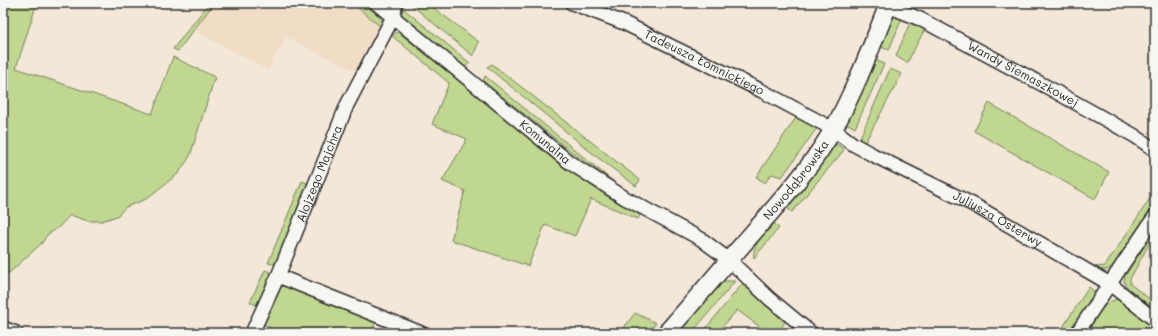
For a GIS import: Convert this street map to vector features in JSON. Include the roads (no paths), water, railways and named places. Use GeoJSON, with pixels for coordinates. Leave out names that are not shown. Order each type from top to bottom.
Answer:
{"type":"FeatureCollection","features":[{"type":"Feature","properties":{"kind":"street","name":"Komunalna"},"geometry":{"type":"LineString","coordinates":[[376,3],[569,162],[625,198],[701,239],[729,260],[770,299],[811,333]]}},
{"type":"Feature","properties":{"kind":"street","name":"Alojzego Majchra"},"geometry":{"type":"LineString","coordinates":[[252,333],[278,276],[347,105],[393,17],[396,3]]}},
{"type":"Feature","properties":{"kind":"street","name":"Tadeusza Łomnickiego"},"geometry":{"type":"LineString","coordinates":[[572,3],[624,23],[762,91],[833,129]]}},
{"type":"Feature","properties":{"kind":"street","name":"Nowodąbrowska"},"geometry":{"type":"LineString","coordinates":[[666,333],[796,182],[816,156],[833,129],[869,55],[886,4]]}},
{"type":"Feature","properties":{"kind":"street","name":"Wandy Siemaszkowej"},"geometry":{"type":"LineString","coordinates":[[886,4],[920,19],[1049,88],[1135,136],[1155,150]]}},
{"type":"Feature","properties":{"kind":"street","name":"Juliusza Osterwy"},"geometry":{"type":"LineString","coordinates":[[833,129],[853,144],[974,206],[1110,284],[1155,320]]}},
{"type":"Feature","properties":{"kind":"street"},"geometry":{"type":"LineString","coordinates":[[1077,333],[1155,216]]}},
{"type":"Feature","properties":{"kind":"street"},"geometry":{"type":"LineString","coordinates":[[278,276],[421,333]]}},
{"type":"Feature","properties":{"kind":"street"},"geometry":{"type":"LineString","coordinates":[[3,328],[16,333]]}}]}
